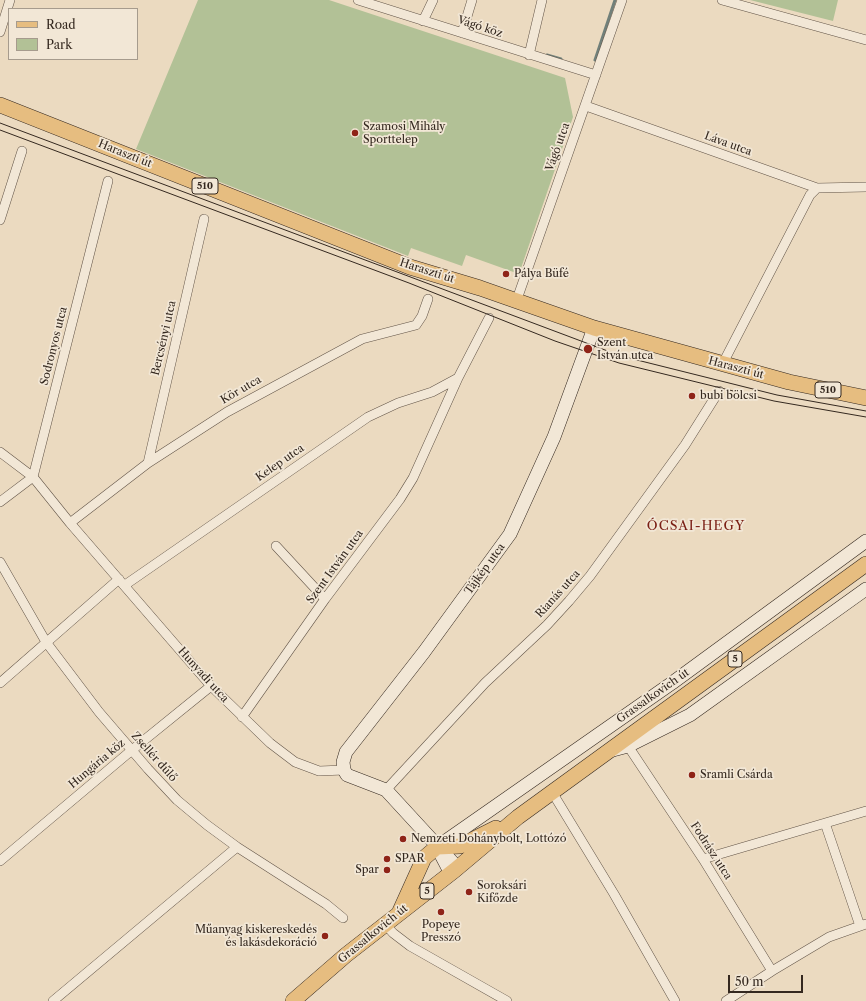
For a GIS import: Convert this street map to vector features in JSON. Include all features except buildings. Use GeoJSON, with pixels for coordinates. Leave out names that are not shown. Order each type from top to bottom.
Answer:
{"type":"FeatureCollection","features":[{"type":"Feature","properties":{"kind":"main road","name":"Haraszti út"},"geometry":{"type":"LineString","coordinates":[[0,105],[410,267],[480,288],[574,322],[722,365],[789,382],[866,398]]}},
{"type":"Feature","properties":{"kind":"main road","name":"Grassalkovich út"},"geometry":{"type":"LineString","coordinates":[[293,1001],[385,924],[455,870],[518,817],[866,564]]}},
{"type":"Feature","properties":{"kind":"main road"},"geometry":{"type":"LineString","coordinates":[[400,912],[424,858],[437,848],[460,846],[518,817]]}},
{"type":"Feature","properties":{"kind":"street"},"geometry":{"type":"LineString","coordinates":[[0,32],[10,0]]}},
{"type":"Feature","properties":{"kind":"street","name":"Vágó köz"},"geometry":{"type":"LineString","coordinates":[[358,0],[596,75]]}},
{"type":"Feature","properties":{"kind":"street"},"geometry":{"type":"LineString","coordinates":[[423,21],[433,0]]}},
{"type":"Feature","properties":{"kind":"street"},"geometry":{"type":"LineString","coordinates":[[462,34],[472,0]]}},
{"type":"Feature","properties":{"kind":"street"},"geometry":{"type":"LineString","coordinates":[[529,55],[542,0]]}},
{"type":"Feature","properties":{"kind":"street","name":"Vágó utca"},"geometry":{"type":"LineString","coordinates":[[516,302],[622,0]]}},
{"type":"Feature","properties":{"kind":"street"},"geometry":{"type":"LineString","coordinates":[[722,0],[866,40]]}},
{"type":"Feature","properties":{"kind":"street","name":"Láva utca"},"geometry":{"type":"LineString","coordinates":[[586,106],[817,188],[866,187]]}},
{"type":"Feature","properties":{"kind":"street"},"geometry":{"type":"LineString","coordinates":[[0,220],[22,150]]}},
{"type":"Feature","properties":{"kind":"street","name":"Sodronyos utca"},"geometry":{"type":"LineString","coordinates":[[32,477],[108,181]]}},
{"type":"Feature","properties":{"kind":"street"},"geometry":{"type":"LineString","coordinates":[[722,365],[810,195],[817,188]]}},
{"type":"Feature","properties":{"kind":"street","name":"Bercsényi utca"},"geometry":{"type":"LineString","coordinates":[[148,462],[204,219]]}},
{"type":"Feature","properties":{"kind":"street","name":"Kör utca"},"geometry":{"type":"LineString","coordinates":[[70,523],[148,462],[227,412],[362,339],[416,326],[422,316],[428,299]]}},
{"type":"Feature","properties":{"kind":"street","name":"Szent István utca"},"geometry":{"type":"LineString","coordinates":[[242,717],[326,599],[400,499],[413,478],[458,378],[489,318]]}},
{"type":"Feature","properties":{"kind":"street"},"geometry":{"type":"LineString","coordinates":[[574,322],[585,332],[587,344]]}},
{"type":"Feature","properties":{"kind":"street","name":"Tájkép utca"},"geometry":{"type":"LineString","coordinates":[[344,770],[343,762],[346,752],[424,652],[510,534],[554,437],[594,328]]}},
{"type":"Feature","properties":{"kind":"street","name":"Kelep utca"},"geometry":{"type":"LineString","coordinates":[[0,683],[46,642],[122,582],[368,417],[398,403],[432,392],[458,378]]}},
{"type":"Feature","properties":{"kind":"street","name":"Rianás utca"},"geometry":{"type":"LineString","coordinates":[[386,790],[485,683],[547,625],[569,602],[595,570],[685,445],[720,391]]}},
{"type":"Feature","properties":{"kind":"street","name":"Hunyadi utca"},"geometry":{"type":"LineString","coordinates":[[0,452],[32,477],[211,686],[270,743],[295,762],[319,771],[344,770]]}},
{"type":"Feature","properties":{"kind":"street"},"geometry":{"type":"LineString","coordinates":[[0,502],[32,477]]}},
{"type":"Feature","properties":{"kind":"street","name":"Grassalkovich út"},"geometry":{"type":"LineString","coordinates":[[437,848],[672,683],[866,541]]}},
{"type":"Feature","properties":{"kind":"street"},"geometry":{"type":"LineString","coordinates":[[276,546],[326,599]]}},
{"type":"Feature","properties":{"kind":"street","name":"Zsellér dűlő"},"geometry":{"type":"LineString","coordinates":[[0,562],[46,642],[99,712],[177,800],[207,826],[326,904],[343,918]]}},
{"type":"Feature","properties":{"kind":"street","name":"Grassalkovich út"},"geometry":{"type":"LineString","coordinates":[[604,753],[628,746],[690,714],[866,589]]}},
{"type":"Feature","properties":{"kind":"street","name":"Hungária köz"},"geometry":{"type":"LineString","coordinates":[[0,861],[211,686]]}},
{"type":"Feature","properties":{"kind":"street","name":"Fodrász utca"},"geometry":{"type":"LineString","coordinates":[[628,746],[703,859],[772,971]]}},
{"type":"Feature","properties":{"kind":"street"},"geometry":{"type":"LineString","coordinates":[[344,770],[347,775],[386,790],[437,848],[454,864],[455,870]]}},
{"type":"Feature","properties":{"kind":"street"},"geometry":{"type":"LineString","coordinates":[[552,792],[614,894],[675,1001]]}},
{"type":"Feature","properties":{"kind":"street"},"geometry":{"type":"LineString","coordinates":[[703,859],[866,810]]}},
{"type":"Feature","properties":{"kind":"street"},"geometry":{"type":"LineString","coordinates":[[726,1001],[772,971],[829,937],[863,925],[825,823]]}},
{"type":"Feature","properties":{"kind":"street"},"geometry":{"type":"LineString","coordinates":[[53,1001],[237,847]]}},
{"type":"Feature","properties":{"kind":"street"},"geometry":{"type":"LineString","coordinates":[[385,924],[393,933],[410,946],[507,1001]]}},
{"type":"Feature","properties":{"kind":"green space","name":"Szamosi Mihály Sporttelep"},"geometry":{"type":"Polygon","coordinates":[[[198,0],[329,0],[565,78],[573,117],[519,274],[466,255],[462,266],[411,248],[408,256],[136,149],[198,0]]]}},
{"type":"Feature","properties":{"kind":"green space"},"geometry":{"type":"Polygon","coordinates":[[[750,0],[838,0],[833,21],[750,0]]]}},
{"type":"Feature","properties":{"kind":"waterway"},"geometry":{"type":"LineString","coordinates":[[595,60],[615,0]]}},
{"type":"Feature","properties":{"kind":"waterway"},"geometry":{"type":"LineString","coordinates":[[547,55],[561,59]]}},
{"type":"Feature","properties":{"kind":"tram line"},"geometry":{"type":"LineString","coordinates":[[0,123],[621,356],[777,395],[866,411]]}},
{"type":"Feature","properties":{"kind":"tram line"},"geometry":{"type":"LineString","coordinates":[[0,130],[409,283],[555,341],[619,363],[774,401],[866,417]]}},
{"type":"Feature","properties":{"kind":"place","name":"Szamosi Mihály Sporttelep"},"geometry":{"type":"Point","coordinates":[355,133]}},
{"type":"Feature","properties":{"kind":"place","name":"Pálya Büfé"},"geometry":{"type":"Point","coordinates":[506,274]}},
{"type":"Feature","properties":{"kind":"place","name":"Szent István utca"},"geometry":{"type":"Point","coordinates":[588,349]}},
{"type":"Feature","properties":{"kind":"place","name":"bubi bölcsi"},"geometry":{"type":"Point","coordinates":[692,396]}},
{"type":"Feature","properties":{"kind":"place","name":"Sramli Csárda"},"geometry":{"type":"Point","coordinates":[692,775]}},
{"type":"Feature","properties":{"kind":"place","name":"Nemzeti Dohánybolt, Lottózó"},"geometry":{"type":"Point","coordinates":[403,839]}},
{"type":"Feature","properties":{"kind":"place","name":"SPAR"},"geometry":{"type":"Point","coordinates":[387,859]}},
{"type":"Feature","properties":{"kind":"place","name":"Spar"},"geometry":{"type":"Point","coordinates":[387,870]}},
{"type":"Feature","properties":{"kind":"place","name":"Soroksári Kifőzde"},"geometry":{"type":"Point","coordinates":[469,892]}},
{"type":"Feature","properties":{"kind":"place","name":"Popeye Presszó"},"geometry":{"type":"Point","coordinates":[441,912]}},
{"type":"Feature","properties":{"kind":"place","name":"Műanyag kiskereskedés és lakásdekoráció"},"geometry":{"type":"Point","coordinates":[325,936]}},
{"type":"Feature","properties":{"kind":"district","name":"ÓCSAI-HEGY"},"geometry":{"type":"Point","coordinates":[696,526]}}]}
